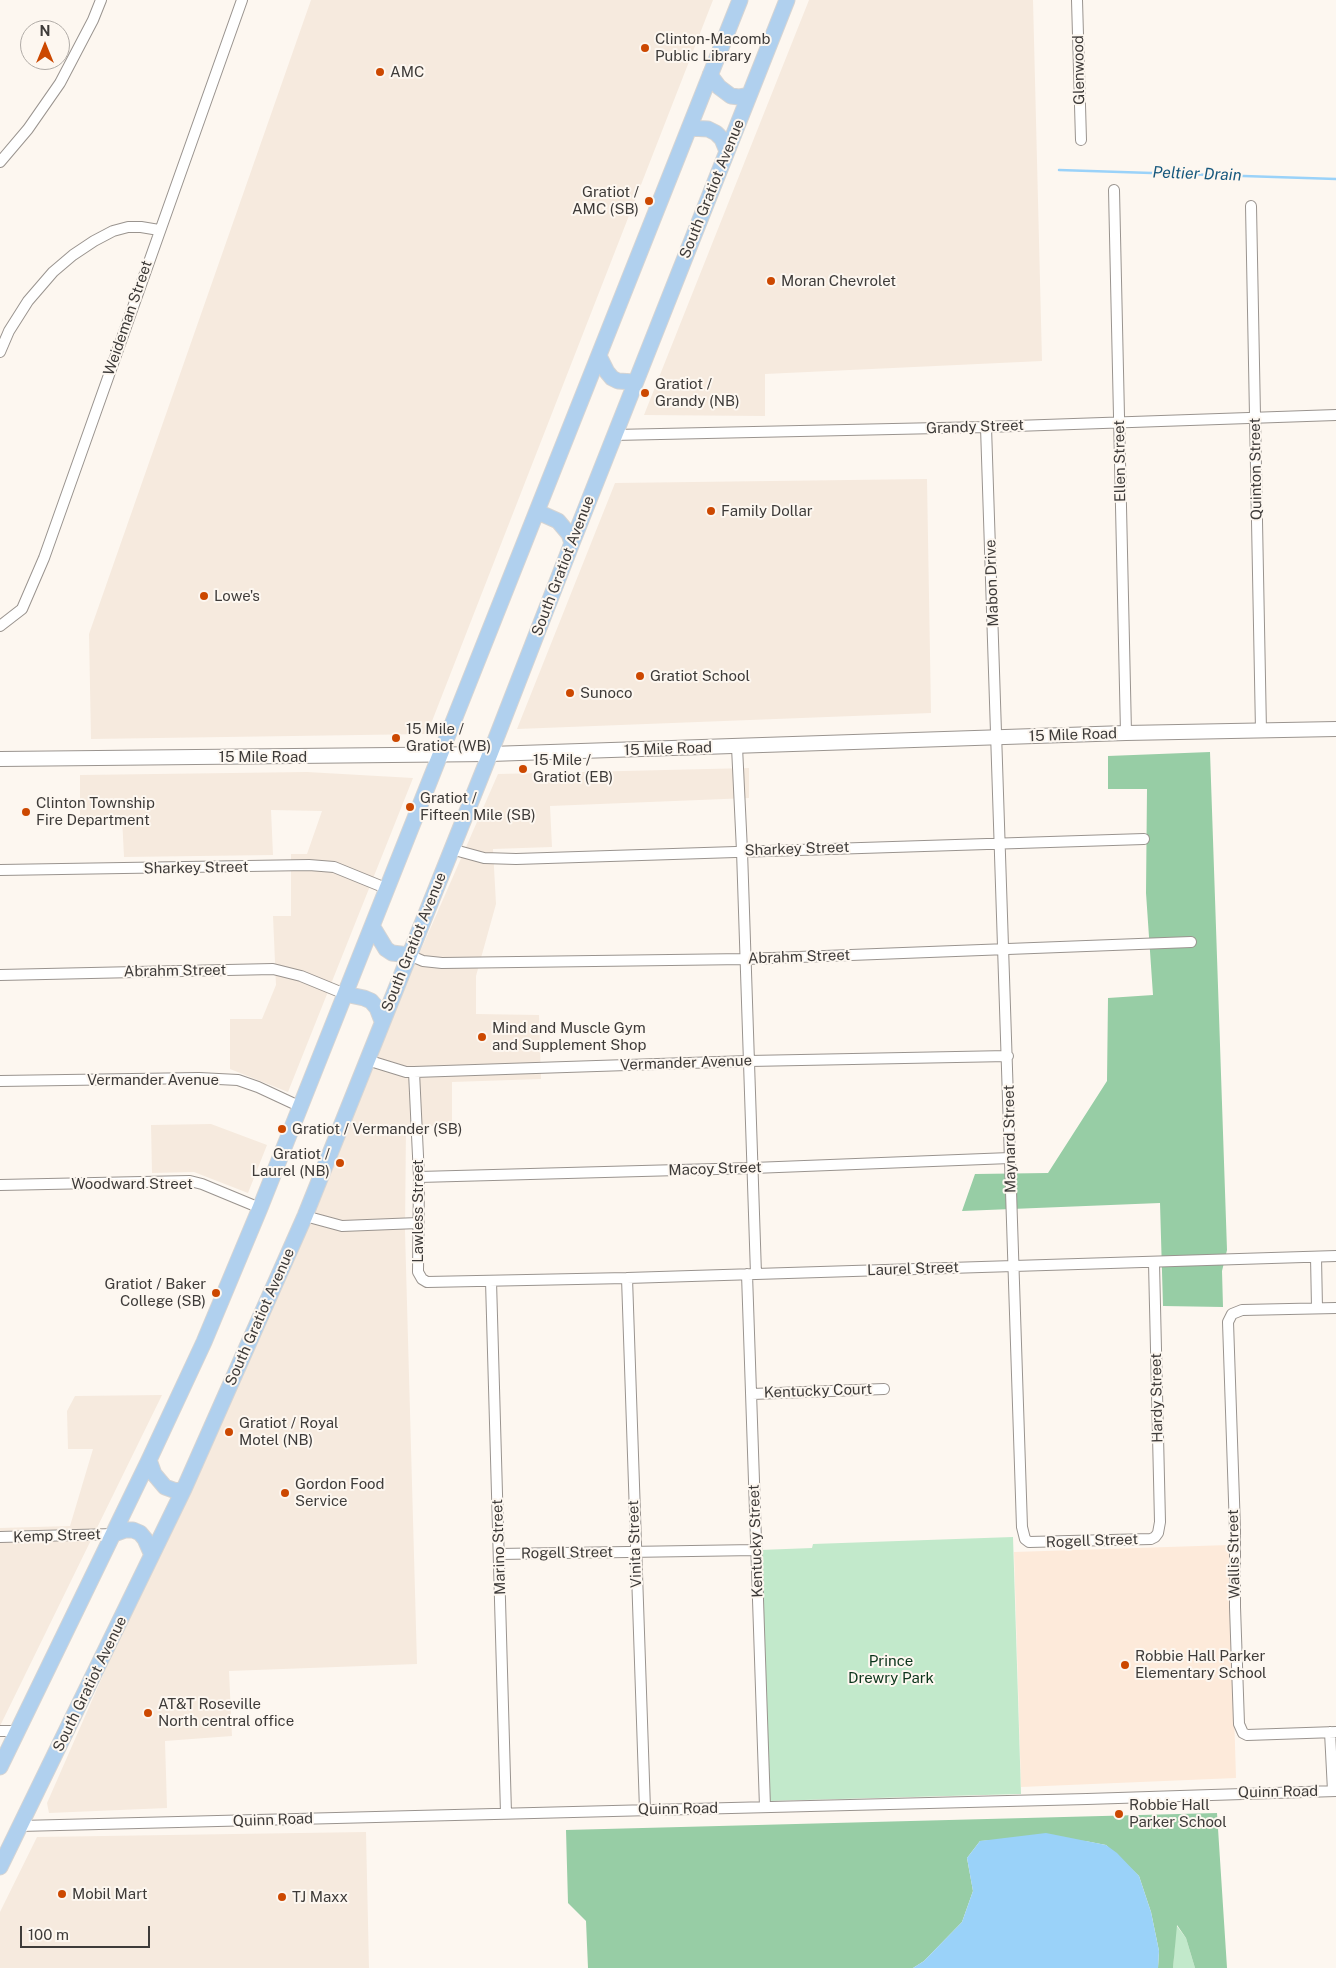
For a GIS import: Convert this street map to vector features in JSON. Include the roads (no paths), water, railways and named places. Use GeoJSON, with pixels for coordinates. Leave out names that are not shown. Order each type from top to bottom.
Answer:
{"type":"FeatureCollection","features":[{"type":"Feature","properties":{"kind":"main road"},"geometry":{"type":"LineString","coordinates":[[0,1767],[114,1534],[204,1342],[301,1107],[740,0]]}},
{"type":"Feature","properties":{"kind":"main road","name":"South Gratiot Avenue"},"geometry":{"type":"LineString","coordinates":[[0,1867],[184,1489],[304,1216],[490,754],[614,435],[787,0]]}},
{"type":"Feature","properties":{"kind":"main road"},"geometry":{"type":"LineString","coordinates":[[710,75],[719,87],[731,96],[739,97],[749,94]]}},
{"type":"Feature","properties":{"kind":"main road"},"geometry":{"type":"LineString","coordinates":[[689,128],[708,129],[716,133],[722,139],[727,151]]}},
{"type":"Feature","properties":{"kind":"main road"},"geometry":{"type":"LineString","coordinates":[[599,356],[612,378],[618,381],[635,382]]}},
{"type":"Feature","properties":{"kind":"main road"},"geometry":{"type":"LineString","coordinates":[[538,512],[558,521],[564,526],[572,543]]}},
{"type":"Feature","properties":{"kind":"main road","name":"15 Mile Road"},"geometry":{"type":"LineString","coordinates":[[0,759],[490,754],[997,739],[1126,733],[1336,729]]}},
{"type":"Feature","properties":{"kind":"main road"},"geometry":{"type":"LineString","coordinates":[[372,926],[386,949],[392,953],[409,955]]}},
{"type":"Feature","properties":{"kind":"main road"},"geometry":{"type":"LineString","coordinates":[[345,994],[371,1001],[377,1008],[382,1021]]}},
{"type":"Feature","properties":{"kind":"main road"},"geometry":{"type":"LineString","coordinates":[[149,1460],[154,1474],[165,1487],[176,1490],[184,1489]]}},
{"type":"Feature","properties":{"kind":"main road"},"geometry":{"type":"LineString","coordinates":[[114,1534],[125,1530],[133,1530],[140,1533],[145,1539],[152,1556]]}},
{"type":"Feature","properties":{"kind":"street"},"geometry":{"type":"LineString","coordinates":[[0,162],[28,129],[60,83],[90,27],[101,0]]}},
{"type":"Feature","properties":{"kind":"street","name":"Weideman Street"},"geometry":{"type":"LineString","coordinates":[[0,626],[22,609],[41,566],[242,0]]}},
{"type":"Feature","properties":{"kind":"street","name":"Glenwood"},"geometry":{"type":"LineString","coordinates":[[1077,0],[1081,140]]}},
{"type":"Feature","properties":{"kind":"street","name":"Ellen Street"},"geometry":{"type":"LineString","coordinates":[[1114,190],[1126,733]]}},
{"type":"Feature","properties":{"kind":"street","name":"Quinton Street"},"geometry":{"type":"LineString","coordinates":[[1251,206],[1261,731]]}},
{"type":"Feature","properties":{"kind":"street"},"geometry":{"type":"LineString","coordinates":[[0,352],[9,331],[28,301],[53,272],[73,255],[94,240],[120,229],[142,227],[159,230]]}},
{"type":"Feature","properties":{"kind":"street","name":"Grandy Street"},"geometry":{"type":"LineString","coordinates":[[614,435],[986,427],[1336,415]]}},
{"type":"Feature","properties":{"kind":"street","name":"Mabon Drive"},"geometry":{"type":"LineString","coordinates":[[986,427],[997,739]]}},
{"type":"Feature","properties":{"kind":"street","name":"Maynard Street"},"geometry":{"type":"LineString","coordinates":[[997,739],[1022,1526],[1025,1539]]}},
{"type":"Feature","properties":{"kind":"street","name":"Kentucky Street"},"geometry":{"type":"LineString","coordinates":[[737,747],[753,1168],[752,1394],[765,1807]]}},
{"type":"Feature","properties":{"kind":"street","name":"Sharkey Street"},"geometry":{"type":"LineString","coordinates":[[451,849],[484,858],[498,859],[1144,839]]}},
{"type":"Feature","properties":{"kind":"street","name":"Sharkey Street"},"geometry":{"type":"LineString","coordinates":[[0,870],[309,865],[340,869],[388,889]]}},
{"type":"Feature","properties":{"kind":"street","name":"Abrahm Street"},"geometry":{"type":"LineString","coordinates":[[409,955],[423,961],[442,963],[746,959],[1191,942]]}},
{"type":"Feature","properties":{"kind":"street","name":"Abrahm Street"},"geometry":{"type":"LineString","coordinates":[[0,975],[273,969],[301,976],[345,994]]}},
{"type":"Feature","properties":{"kind":"street","name":"Vermander Avenue"},"geometry":{"type":"LineString","coordinates":[[367,1060],[406,1072],[414,1072],[749,1061],[1008,1056]]}},
{"type":"Feature","properties":{"kind":"street","name":"Lawless Street"},"geometry":{"type":"LineString","coordinates":[[414,1072],[419,1177],[418,1272],[422,1279],[435,1282],[491,1281]]}},
{"type":"Feature","properties":{"kind":"street","name":"Vermander Avenue"},"geometry":{"type":"LineString","coordinates":[[0,1081],[199,1078],[238,1080],[258,1086],[301,1107]]}},
{"type":"Feature","properties":{"kind":"street","name":"Macoy Street"},"geometry":{"type":"LineString","coordinates":[[419,1177],[753,1168],[1010,1158]]}},
{"type":"Feature","properties":{"kind":"street","name":"Woodward Street"},"geometry":{"type":"LineString","coordinates":[[0,1185],[190,1181],[202,1184],[260,1208]]}},
{"type":"Feature","properties":{"kind":"street"},"geometry":{"type":"LineString","coordinates":[[304,1216],[342,1226],[418,1224]]}},
{"type":"Feature","properties":{"kind":"street","name":"Laurel Street"},"geometry":{"type":"LineString","coordinates":[[491,1281],[1154,1263],[1336,1256]]}},
{"type":"Feature","properties":{"kind":"street"},"geometry":{"type":"LineString","coordinates":[[1316,1257],[1317,1308],[1336,1308]]}},
{"type":"Feature","properties":{"kind":"street","name":"Hardy Street"},"geometry":{"type":"LineString","coordinates":[[1154,1263],[1160,1522],[1158,1533]]}},
{"type":"Feature","properties":{"kind":"street","name":"Vinita Street"},"geometry":{"type":"LineString","coordinates":[[627,1278],[645,1810]]}},
{"type":"Feature","properties":{"kind":"street","name":"Marino Street"},"geometry":{"type":"LineString","coordinates":[[491,1281],[506,1813]]}},
{"type":"Feature","properties":{"kind":"street","name":"Wallis Street"},"geometry":{"type":"LineString","coordinates":[[1317,1308],[1242,1310],[1232,1314],[1228,1322],[1235,1530],[1235,1625],[1238,1719],[1243,1733],[1251,1735],[1333,1732],[1334,1791]]}},
{"type":"Feature","properties":{"kind":"street","name":"Kentucky Court"},"geometry":{"type":"LineString","coordinates":[[752,1394],[884,1389]]}},
{"type":"Feature","properties":{"kind":"street","name":"Rogell Street"},"geometry":{"type":"LineString","coordinates":[[1025,1539],[1036,1543],[1151,1539],[1158,1533]]}},
{"type":"Feature","properties":{"kind":"street","name":"Kemp Street"},"geometry":{"type":"LineString","coordinates":[[0,1538],[114,1534]]}},
{"type":"Feature","properties":{"kind":"street","name":"Rogell Street"},"geometry":{"type":"LineString","coordinates":[[499,1554],[756,1550]]}},
{"type":"Feature","properties":{"kind":"street"},"geometry":{"type":"LineString","coordinates":[[0,1731],[18,1731]]}},
{"type":"Feature","properties":{"kind":"street","name":"Quinn Road"},"geometry":{"type":"LineString","coordinates":[[20,1826],[1334,1791]]}},
{"type":"Feature","properties":{"kind":"water"},"geometry":{"type":"Polygon","coordinates":[[[1046,1833],[1106,1845],[1117,1853],[1139,1876],[1151,1912],[1159,1951],[1158,1968],[913,1968],[924,1961],[962,1922],[973,1891],[967,1858],[980,1841],[1046,1833]]]}},
{"type":"Feature","properties":{"kind":"waterway","name":"Peltier Drain"},"geometry":{"type":"LineString","coordinates":[[1059,170],[1336,179]]}},
{"type":"Feature","properties":{"kind":"place","name":"Clinton-Macomb Public Library"},"geometry":{"type":"Point","coordinates":[645,48]}},
{"type":"Feature","properties":{"kind":"place","name":"AMC"},"geometry":{"type":"Point","coordinates":[380,72]}},
{"type":"Feature","properties":{"kind":"place","name":"Gratiot / AMC (SB)"},"geometry":{"type":"Point","coordinates":[649,201]}},
{"type":"Feature","properties":{"kind":"place","name":"Moran Chevrolet"},"geometry":{"type":"Point","coordinates":[771,281]}},
{"type":"Feature","properties":{"kind":"place","name":"Gratiot / Grandy (NB)"},"geometry":{"type":"Point","coordinates":[645,393]}},
{"type":"Feature","properties":{"kind":"place","name":"Family Dollar"},"geometry":{"type":"Point","coordinates":[711,511]}},
{"type":"Feature","properties":{"kind":"place","name":"Lowe's"},"geometry":{"type":"Point","coordinates":[204,596]}},
{"type":"Feature","properties":{"kind":"place","name":"Gratiot School"},"geometry":{"type":"Point","coordinates":[640,676]}},
{"type":"Feature","properties":{"kind":"place","name":"Sunoco"},"geometry":{"type":"Point","coordinates":[570,693]}},
{"type":"Feature","properties":{"kind":"place","name":"15 Mile / Gratiot (WB)"},"geometry":{"type":"Point","coordinates":[396,738]}},
{"type":"Feature","properties":{"kind":"place","name":"15 Mile / Gratiot (EB)"},"geometry":{"type":"Point","coordinates":[523,769]}},
{"type":"Feature","properties":{"kind":"place","name":"Gratiot / Fifteen Mile (SB)"},"geometry":{"type":"Point","coordinates":[410,807]}},
{"type":"Feature","properties":{"kind":"place","name":"Clinton Township Fire Department"},"geometry":{"type":"Point","coordinates":[26,812]}},
{"type":"Feature","properties":{"kind":"place","name":"Mind and Muscle Gym and Supplement Shop"},"geometry":{"type":"Point","coordinates":[482,1037]}},
{"type":"Feature","properties":{"kind":"place","name":"Gratiot / Vermander (SB)"},"geometry":{"type":"Point","coordinates":[282,1129]}},
{"type":"Feature","properties":{"kind":"place","name":"Gratiot / Laurel (NB)"},"geometry":{"type":"Point","coordinates":[340,1163]}},
{"type":"Feature","properties":{"kind":"place","name":"Gratiot / Baker College (SB)"},"geometry":{"type":"Point","coordinates":[216,1293]}},
{"type":"Feature","properties":{"kind":"place","name":"Gratiot / Royal Motel (NB)"},"geometry":{"type":"Point","coordinates":[229,1432]}},
{"type":"Feature","properties":{"kind":"place","name":"Gordon Food Service"},"geometry":{"type":"Point","coordinates":[285,1493]}},
{"type":"Feature","properties":{"kind":"place","name":"Robbie Hall Parker Elementary School"},"geometry":{"type":"Point","coordinates":[1125,1665]}},
{"type":"Feature","properties":{"kind":"place","name":"AT&T Roseville North central office"},"geometry":{"type":"Point","coordinates":[148,1713]}},
{"type":"Feature","properties":{"kind":"place","name":"Robbie Hall Parker School"},"geometry":{"type":"Point","coordinates":[1119,1814]}},
{"type":"Feature","properties":{"kind":"place","name":"Mobil Mart"},"geometry":{"type":"Point","coordinates":[62,1894]}},
{"type":"Feature","properties":{"kind":"place","name":"TJ Maxx"},"geometry":{"type":"Point","coordinates":[282,1897]}},
{"type":"Feature","properties":{"kind":"park label","name":"Prince Drewry Park"},"geometry":{"type":"Point","coordinates":[891,1670]}}]}
